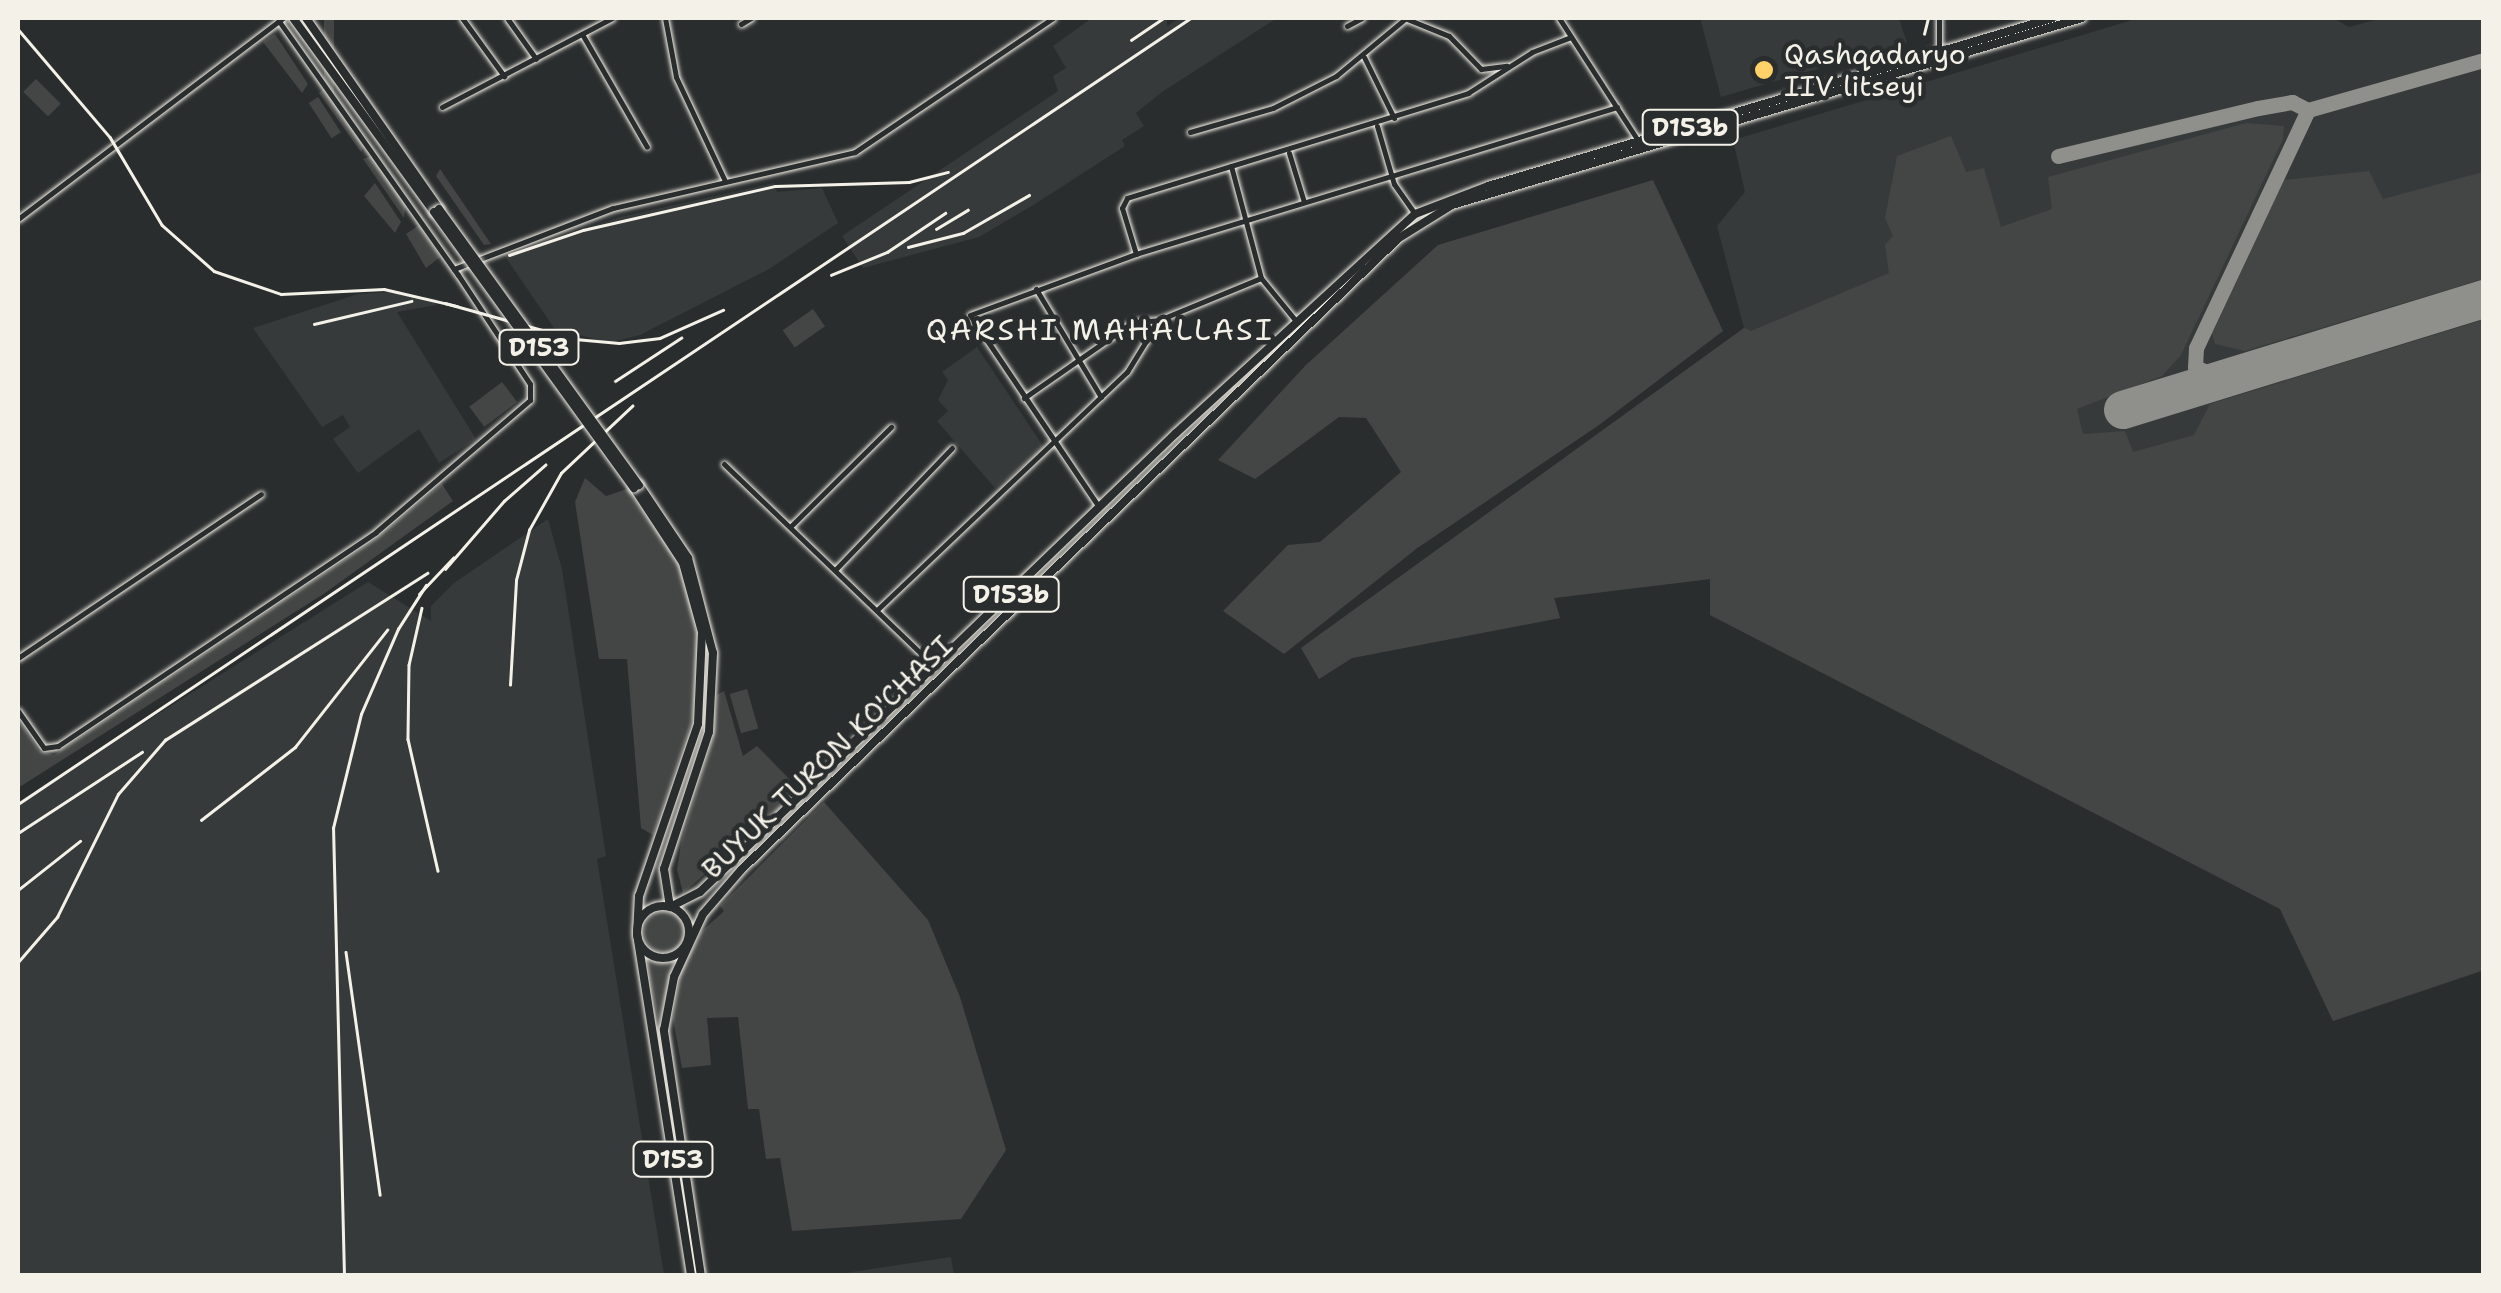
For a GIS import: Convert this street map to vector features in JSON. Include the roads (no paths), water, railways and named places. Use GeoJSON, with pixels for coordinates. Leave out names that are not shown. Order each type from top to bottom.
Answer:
{"type":"FeatureCollection","features":[{"type":"Feature","properties":{"kind":"main road","name":"D153"},"geometry":{"type":"LineString","coordinates":[[292,18],[342,78],[688,558],[705,604],[713,660],[709,732],[664,869],[670,906],[687,921],[688,943],[664,1030],[701,1276]]}},
{"type":"Feature","properties":{"kind":"main road","name":"D153"},"geometry":{"type":"LineString","coordinates":[[306,18],[342,78]]}},
{"type":"Feature","properties":{"kind":"main road","name":"BUYUK TURON KO'CHASI"},"geometry":{"type":"LineString","coordinates":[[688,943],[740,870],[1414,225],[1452,205],[2053,18]]}},
{"type":"Feature","properties":{"kind":"main road","name":"BUYUK TURON KO'CHASI"},"geometry":{"type":"LineString","coordinates":[[670,906],[700,892],[1296,321],[1415,214],[1639,142],[2082,18]]}},
{"type":"Feature","properties":{"kind":"main road","name":"D153"},"geometry":{"type":"LineString","coordinates":[[637,486],[692,585],[703,672],[692,747],[638,896],[636,934],[691,1276]]}},
{"type":"Feature","properties":{"kind":"main road"},"geometry":{"type":"LineString","coordinates":[[670,906],[646,912],[636,934],[643,950],[658,959],[676,956],[688,943]]}},
{"type":"Feature","properties":{"kind":"street"},"geometry":{"type":"LineString","coordinates":[[462,18],[504,76]]}},
{"type":"Feature","properties":{"kind":"street"},"geometry":{"type":"LineString","coordinates":[[507,18],[536,59]]}},
{"type":"Feature","properties":{"kind":"street"},"geometry":{"type":"LineString","coordinates":[[442,106],[612,18]]}},
{"type":"Feature","properties":{"kind":"street"},"geometry":{"type":"LineString","coordinates":[[665,18],[676,77],[725,181]]}},
{"type":"Feature","properties":{"kind":"street"},"geometry":{"type":"LineString","coordinates":[[741,24],[751,18]]}},
{"type":"Feature","properties":{"kind":"street"},"geometry":{"type":"LineString","coordinates":[[454,269],[612,208],[855,152],[1053,18]]}},
{"type":"Feature","properties":{"kind":"street"},"geometry":{"type":"LineString","coordinates":[[1346,26],[1362,18]]}},
{"type":"Feature","properties":{"kind":"street"},"geometry":{"type":"LineString","coordinates":[[1190,132],[1273,108],[1364,57],[1407,18],[1448,36],[1480,69],[1510,65]]}},
{"type":"Feature","properties":{"kind":"street"},"geometry":{"type":"LineString","coordinates":[[1559,18],[1639,142]]}},
{"type":"Feature","properties":{"kind":"street"},"geometry":{"type":"LineString","coordinates":[[1939,18],[1940,56]]}},
{"type":"Feature","properties":{"kind":"street"},"geometry":{"type":"LineString","coordinates":[[18,218],[281,19],[530,384],[530,400],[376,532],[58,746],[44,748],[18,711]]}},
{"type":"Feature","properties":{"kind":"street"},"geometry":{"type":"LineString","coordinates":[[582,34],[647,147]]}},
{"type":"Feature","properties":{"kind":"street"},"geometry":{"type":"LineString","coordinates":[[1136,254],[1123,200],[1377,125],[1468,93],[1510,65],[1569,38]]}},
{"type":"Feature","properties":{"kind":"street"},"geometry":{"type":"LineString","coordinates":[[1364,57],[1394,118]]}},
{"type":"Feature","properties":{"kind":"street"},"geometry":{"type":"LineString","coordinates":[[1100,508],[970,314],[1136,254],[1617,107]]}},
{"type":"Feature","properties":{"kind":"street"},"geometry":{"type":"LineString","coordinates":[[1377,125],[1392,176],[1415,214]]}},
{"type":"Feature","properties":{"kind":"street"},"geometry":{"type":"LineString","coordinates":[[1288,152],[1304,202]]}},
{"type":"Feature","properties":{"kind":"street"},"geometry":{"type":"LineString","coordinates":[[1231,166],[1250,219],[1261,278],[1296,321]]}},
{"type":"Feature","properties":{"kind":"street"},"geometry":{"type":"LineString","coordinates":[[1024,398],[1080,362],[1124,327],[1159,320],[1261,278]]}},
{"type":"Feature","properties":{"kind":"street"},"geometry":{"type":"LineString","coordinates":[[1036,289],[1101,396]]}},
{"type":"Feature","properties":{"kind":"street"},"geometry":{"type":"LineString","coordinates":[[878,610],[998,489],[1054,444],[1126,372],[1159,320]]}},
{"type":"Feature","properties":{"kind":"street"},"geometry":{"type":"LineString","coordinates":[[792,526],[891,427]]}},
{"type":"Feature","properties":{"kind":"street"},"geometry":{"type":"LineString","coordinates":[[835,570],[952,448]]}},
{"type":"Feature","properties":{"kind":"street"},"geometry":{"type":"LineString","coordinates":[[724,464],[934,666]]}},
{"type":"Feature","properties":{"kind":"street"},"geometry":{"type":"LineString","coordinates":[[18,658],[261,494]]}},
{"type":"Feature","properties":{"kind":"railway"},"geometry":{"type":"LineString","coordinates":[[1131,40],[1164,18]]}},
{"type":"Feature","properties":{"kind":"railway"},"geometry":{"type":"LineString","coordinates":[[18,804],[1191,18]]}},
{"type":"Feature","properties":{"kind":"railway"},"geometry":{"type":"LineString","coordinates":[[1924,34],[1928,18]]}},
{"type":"Feature","properties":{"kind":"railway"},"geometry":{"type":"LineString","coordinates":[[18,29],[110,137],[162,225],[214,271],[281,294],[384,289],[457,306]]}},
{"type":"Feature","properties":{"kind":"railway"},"geometry":{"type":"LineString","coordinates":[[509,255],[583,230],[775,186],[909,182],[948,172]]}},
{"type":"Feature","properties":{"kind":"railway"},"geometry":{"type":"LineString","coordinates":[[908,247],[963,233],[1029,195]]}},
{"type":"Feature","properties":{"kind":"railway"},"geometry":{"type":"LineString","coordinates":[[936,229],[968,210]]}},
{"type":"Feature","properties":{"kind":"railway"},"geometry":{"type":"LineString","coordinates":[[831,275],[887,252],[945,213]]}},
{"type":"Feature","properties":{"kind":"railway"},"geometry":{"type":"LineString","coordinates":[[314,324],[411,301]]}},
{"type":"Feature","properties":{"kind":"railway"},"geometry":{"type":"LineString","coordinates":[[445,303],[575,339],[619,343],[660,338],[723,310]]}},
{"type":"Feature","properties":{"kind":"railway"},"geometry":{"type":"LineString","coordinates":[[615,381],[681,338]]}},
{"type":"Feature","properties":{"kind":"railway"},"geometry":{"type":"LineString","coordinates":[[510,685],[516,580],[529,530],[561,473],[632,406]]}},
{"type":"Feature","properties":{"kind":"railway"},"geometry":{"type":"LineString","coordinates":[[445,569],[504,501],[545,465]]}},
{"type":"Feature","properties":{"kind":"railway"},"geometry":{"type":"LineString","coordinates":[[419,594],[453,558]]}},
{"type":"Feature","properties":{"kind":"railway"},"geometry":{"type":"LineString","coordinates":[[18,962],[57,917],[118,794],[165,740],[427,573]]}},
{"type":"Feature","properties":{"kind":"railway"},"geometry":{"type":"LineString","coordinates":[[344,1276],[333,828],[361,714],[398,629],[426,585]]}},
{"type":"Feature","properties":{"kind":"railway"},"geometry":{"type":"LineString","coordinates":[[422,608],[409,665],[408,739],[438,871]]}},
{"type":"Feature","properties":{"kind":"railway"},"geometry":{"type":"LineString","coordinates":[[201,820],[295,747],[387,630]]}},
{"type":"Feature","properties":{"kind":"railway"},"geometry":{"type":"LineString","coordinates":[[18,833],[142,752]]}},
{"type":"Feature","properties":{"kind":"railway"},"geometry":{"type":"LineString","coordinates":[[18,890],[80,841]]}},
{"type":"Feature","properties":{"kind":"railway"},"geometry":{"type":"LineString","coordinates":[[346,952],[380,1195]]}},
{"type":"Feature","properties":{"kind":"place","name":"Qashqadaryo IIV litseyi"},"geometry":{"type":"Point","coordinates":[1764,70]}},
{"type":"Feature","properties":{"kind":"district","name":"QARSHI MAHALLASI"},"geometry":{"type":"Point","coordinates":[1100,330]}}]}
